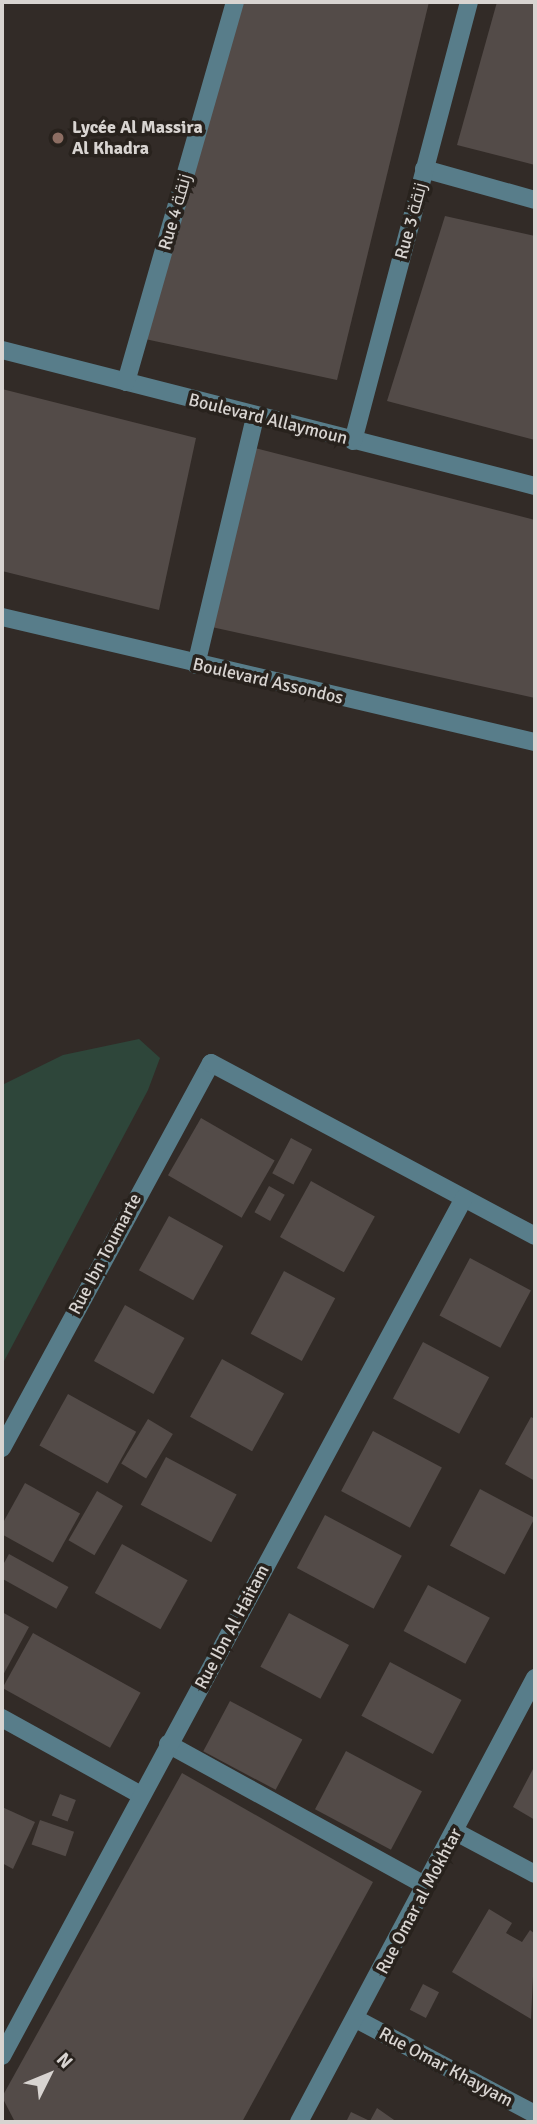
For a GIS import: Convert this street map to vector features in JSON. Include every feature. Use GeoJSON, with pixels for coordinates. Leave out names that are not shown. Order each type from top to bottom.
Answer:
{"type":"FeatureCollection","features":[{"type":"Feature","properties":{"kind":"street","name":"Rue 4 زنقة"},"geometry":{"type":"LineString","coordinates":[[126,382],[235,2]]}},
{"type":"Feature","properties":{"kind":"street","name":"Rue 3 زنقة"},"geometry":{"type":"LineString","coordinates":[[353,441],[469,2]]}},
{"type":"Feature","properties":{"kind":"street"},"geometry":{"type":"LineString","coordinates":[[424,169],[535,200]]}},
{"type":"Feature","properties":{"kind":"street","name":"Boulevard Allaymoun"},"geometry":{"type":"LineString","coordinates":[[2,350],[255,417],[535,486]]}},
{"type":"Feature","properties":{"kind":"street"},"geometry":{"type":"LineString","coordinates":[[196,664],[255,417]]}},
{"type":"Feature","properties":{"kind":"street","name":"Boulevard Assondos"},"geometry":{"type":"LineString","coordinates":[[2,617],[535,742]]}},
{"type":"Feature","properties":{"kind":"street","name":"Rue Ibn Toumarte"},"geometry":{"type":"LineString","coordinates":[[2,1448],[211,1063],[464,1198]]}},
{"type":"Feature","properties":{"kind":"street"},"geometry":{"type":"LineString","coordinates":[[464,1198],[535,1236]]}},
{"type":"Feature","properties":{"kind":"street","name":"Rue Ibn Al Haitam"},"geometry":{"type":"LineString","coordinates":[[2,2056],[139,1794],[464,1198]]}},
{"type":"Feature","properties":{"kind":"street","name":"Rue Omar al Mokhtar"},"geometry":{"type":"LineString","coordinates":[[299,2122],[533,1686]]}},
{"type":"Feature","properties":{"kind":"street"},"geometry":{"type":"LineString","coordinates":[[2,1718],[139,1794]]}},
{"type":"Feature","properties":{"kind":"street"},"geometry":{"type":"LineString","coordinates":[[168,1744],[426,1885]]}},
{"type":"Feature","properties":{"kind":"street"},"geometry":{"type":"LineString","coordinates":[[456,1832],[535,1874]]}},
{"type":"Feature","properties":{"kind":"street","name":"Rue Omar Khayyam"},"geometry":{"type":"LineString","coordinates":[[356,2019],[535,2114]]}},
{"type":"Feature","properties":{"kind":"green space"},"geometry":{"type":"Polygon","coordinates":[[[139,1039],[160,1058],[148,1090],[2,1365],[2,1085],[63,1055],[139,1039]]]}},
{"type":"Feature","properties":{"kind":"building"},"geometry":{"type":"Polygon","coordinates":[[[240,2],[429,2],[337,380],[145,339],[240,2]]]}},
{"type":"Feature","properties":{"kind":"building"},"geometry":{"type":"Polygon","coordinates":[[[497,2],[535,2],[535,165],[457,145],[497,2]]]}},
{"type":"Feature","properties":{"kind":"building"},"geometry":{"type":"Polygon","coordinates":[[[445,216],[535,236],[535,440],[387,401],[445,216]]]}},
{"type":"Feature","properties":{"kind":"building"},"geometry":{"type":"Polygon","coordinates":[[[2,389],[196,438],[159,610],[2,571],[2,389]]]}},
{"type":"Feature","properties":{"kind":"building"},"geometry":{"type":"Polygon","coordinates":[[[255,448],[535,520],[535,698],[207,626],[255,448]]]}},
{"type":"Feature","properties":{"kind":"building"},"geometry":{"type":"Polygon","coordinates":[[[201,1118],[275,1160],[242,1218],[168,1175],[201,1118]]]}},
{"type":"Feature","properties":{"kind":"building"},"geometry":{"type":"Polygon","coordinates":[[[291,1138],[312,1149],[293,1185],[272,1173],[291,1138]]]}},
{"type":"Feature","properties":{"kind":"building"},"geometry":{"type":"Polygon","coordinates":[[[311,1181],[375,1216],[344,1272],[280,1237],[311,1181]]]}},
{"type":"Feature","properties":{"kind":"building"},"geometry":{"type":"Polygon","coordinates":[[[269,1186],[285,1195],[270,1221],[254,1212],[269,1186]]]}},
{"type":"Feature","properties":{"kind":"building"},"geometry":{"type":"Polygon","coordinates":[[[169,1216],[223,1246],[193,1300],[139,1270],[169,1216]]]}},
{"type":"Feature","properties":{"kind":"building"},"geometry":{"type":"Polygon","coordinates":[[[470,1258],[531,1290],[500,1348],[439,1315],[470,1258]]]}},
{"type":"Feature","properties":{"kind":"building"},"geometry":{"type":"Polygon","coordinates":[[[284,1271],[335,1298],[302,1361],[251,1334],[284,1271]]]}},
{"type":"Feature","properties":{"kind":"building"},"geometry":{"type":"Polygon","coordinates":[[[125,1305],[184,1338],[153,1394],[94,1361],[125,1305]]]}},
{"type":"Feature","properties":{"kind":"building"},"geometry":{"type":"Polygon","coordinates":[[[423,1342],[489,1377],[459,1434],[393,1399],[423,1342]]]}},
{"type":"Feature","properties":{"kind":"building"},"geometry":{"type":"Polygon","coordinates":[[[222,1359],[284,1393],[252,1451],[190,1417],[222,1359]]]}},
{"type":"Feature","properties":{"kind":"building"},"geometry":{"type":"Polygon","coordinates":[[[68,1394],[136,1432],[108,1483],[39,1446],[68,1394]]]}},
{"type":"Feature","properties":{"kind":"building"},"geometry":{"type":"Polygon","coordinates":[[[531,1417],[535,1419],[535,1481],[505,1464],[531,1417]]]}},
{"type":"Feature","properties":{"kind":"building"},"geometry":{"type":"Polygon","coordinates":[[[148,1419],[173,1434],[146,1479],[121,1464],[148,1419]]]}},
{"type":"Feature","properties":{"kind":"building"},"geometry":{"type":"Polygon","coordinates":[[[373,1431],[442,1468],[410,1528],[341,1491],[373,1431]]]}},
{"type":"Feature","properties":{"kind":"building"},"geometry":{"type":"Polygon","coordinates":[[[166,1457],[237,1495],[211,1542],[141,1505],[166,1457]]]}},
{"type":"Feature","properties":{"kind":"building"},"geometry":{"type":"Polygon","coordinates":[[[25,1483],[80,1514],[53,1563],[2,1534],[2,1524],[25,1483]]]}},
{"type":"Feature","properties":{"kind":"building"},"geometry":{"type":"Polygon","coordinates":[[[480,1489],[535,1518],[505,1575],[450,1546],[480,1489]]]}},
{"type":"Feature","properties":{"kind":"building"},"geometry":{"type":"Polygon","coordinates":[[[97,1491],[123,1506],[94,1555],[68,1540],[97,1491]]]}},
{"type":"Feature","properties":{"kind":"building"},"geometry":{"type":"Polygon","coordinates":[[[325,1515],[402,1556],[374,1609],[297,1568],[325,1515]]]}},
{"type":"Feature","properties":{"kind":"building"},"geometry":{"type":"Polygon","coordinates":[[[122,1544],[188,1580],[160,1629],[95,1593],[122,1544]]]}},
{"type":"Feature","properties":{"kind":"building"},"geometry":{"type":"Polygon","coordinates":[[[9,1554],[68,1587],[56,1609],[2,1579],[2,1567],[9,1554]]]}},
{"type":"Feature","properties":{"kind":"building"},"geometry":{"type":"Polygon","coordinates":[[[428,1585],[490,1618],[465,1664],[404,1631],[428,1585]]]}},
{"type":"Feature","properties":{"kind":"building"},"geometry":{"type":"Polygon","coordinates":[[[2,1612],[29,1627],[2,1677],[2,1612]]]}},
{"type":"Feature","properties":{"kind":"building"},"geometry":{"type":"Polygon","coordinates":[[[289,1613],[349,1645],[320,1699],[260,1667],[289,1613]]]}},
{"type":"Feature","properties":{"kind":"building"},"geometry":{"type":"Polygon","coordinates":[[[33,1633],[141,1693],[110,1748],[2,1688],[33,1633]]]}},
{"type":"Feature","properties":{"kind":"building"},"geometry":{"type":"Polygon","coordinates":[[[390,1662],[462,1700],[433,1754],[361,1716],[390,1662]]]}},
{"type":"Feature","properties":{"kind":"building"},"geometry":{"type":"Polygon","coordinates":[[[230,1701],[302,1739],[276,1790],[203,1751],[230,1701]]]}},
{"type":"Feature","properties":{"kind":"building"},"geometry":{"type":"Polygon","coordinates":[[[346,1751],[422,1791],[391,1850],[315,1809],[346,1751]]]}},
{"type":"Feature","properties":{"kind":"building"},"geometry":{"type":"Polygon","coordinates":[[[533,1769],[535,1771],[535,1820],[513,1807],[533,1769]]]}},
{"type":"Feature","properties":{"kind":"building"},"geometry":{"type":"Polygon","coordinates":[[[182,1773],[373,1882],[242,2122],[15,2122],[2,2097],[182,1773]]]}},
{"type":"Feature","properties":{"kind":"building"},"geometry":{"type":"Polygon","coordinates":[[[60,1794],[76,1800],[68,1822],[52,1815],[60,1794]]]}},
{"type":"Feature","properties":{"kind":"building"},"geometry":{"type":"Polygon","coordinates":[[[2,1807],[35,1822],[13,1869],[2,1863],[2,1807]]]}},
{"type":"Feature","properties":{"kind":"building"},"geometry":{"type":"Polygon","coordinates":[[[40,1820],[74,1832],[66,1856],[32,1845],[40,1820]]]}},
{"type":"Feature","properties":{"kind":"building"},"geometry":{"type":"Polygon","coordinates":[[[489,1909],[512,1923],[506,1933],[522,1942],[530,1930],[535,1934],[531,2019],[452,1972],[489,1909]]]}},
{"type":"Feature","properties":{"kind":"building"},"geometry":{"type":"Polygon","coordinates":[[[423,1984],[439,1992],[426,2018],[410,2010],[423,1984]]]}},
{"type":"Feature","properties":{"kind":"building"},"geometry":{"type":"Polygon","coordinates":[[[377,2108],[397,2122],[346,2122],[351,2112],[370,2121],[377,2108]]]}},
{"type":"Feature","properties":{"kind":"place","name":"Lycée Al Massira Al Khadra"},"geometry":{"type":"Point","coordinates":[58,138]}}]}
